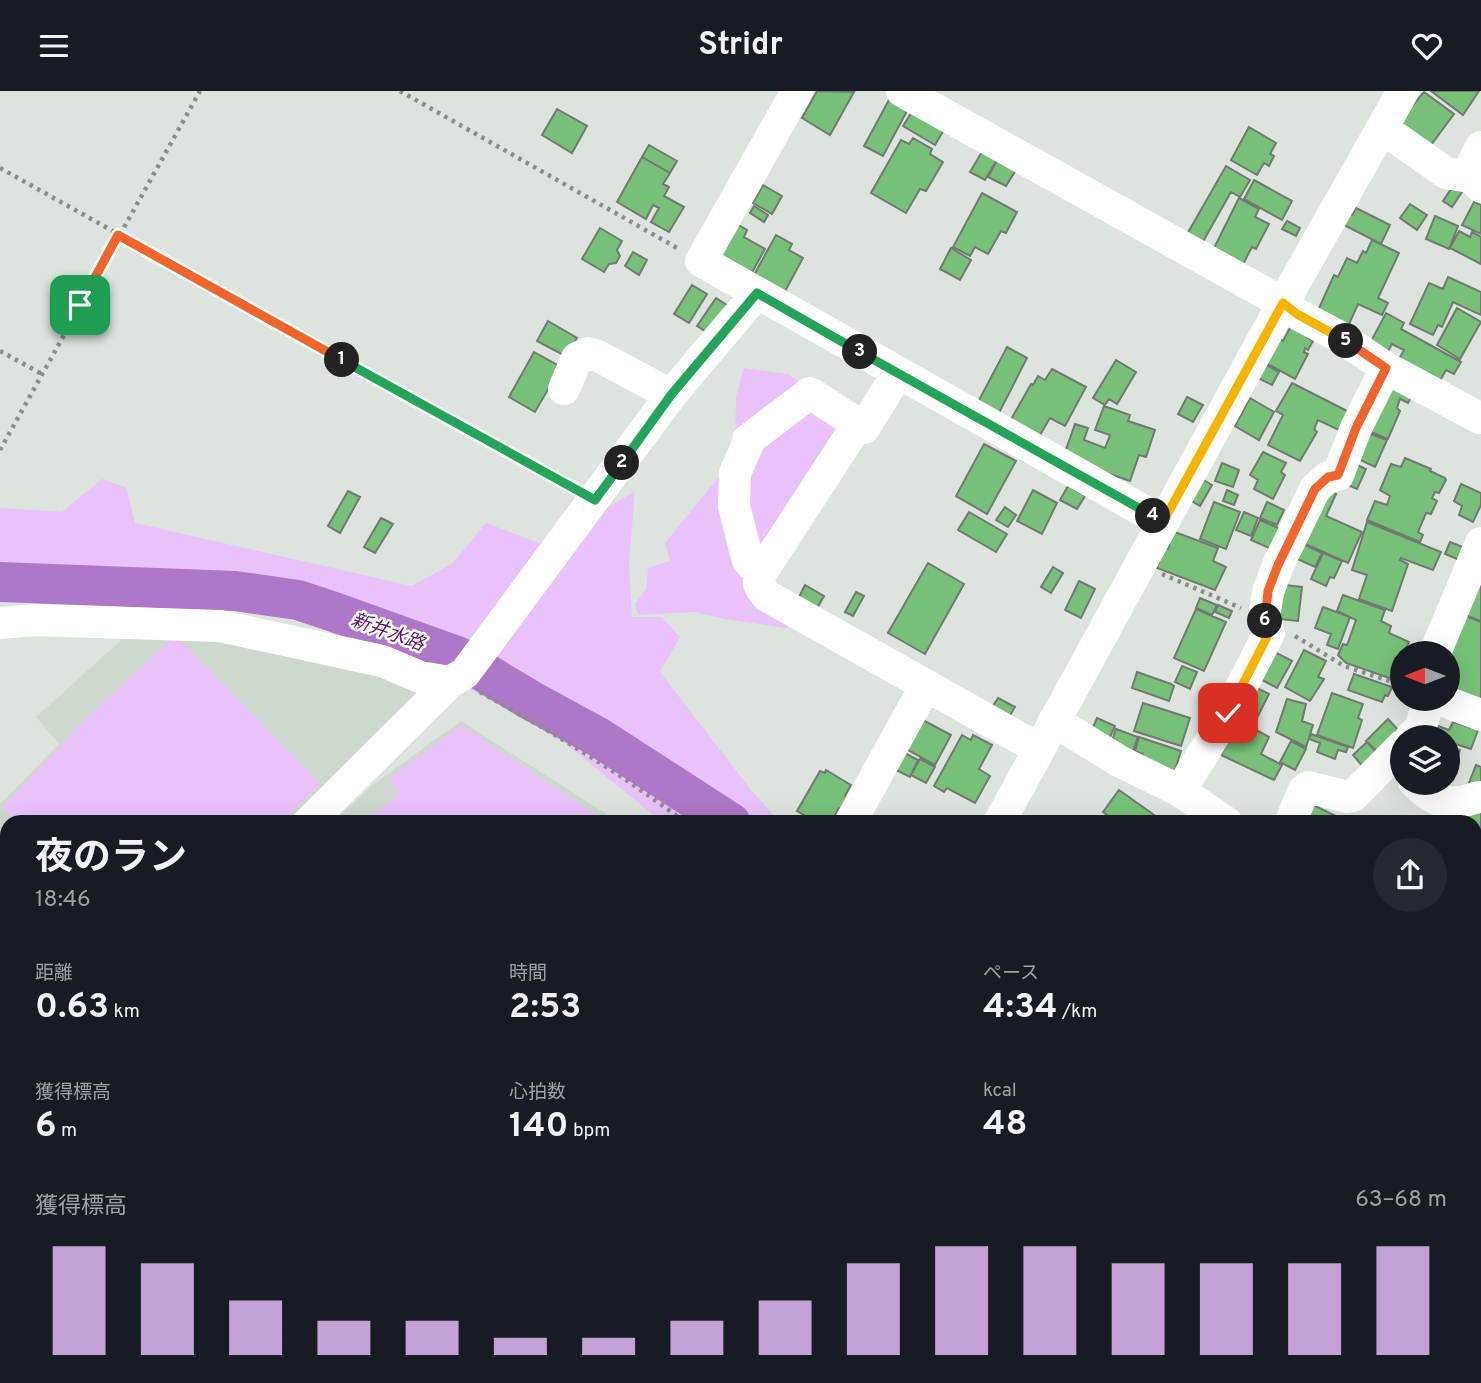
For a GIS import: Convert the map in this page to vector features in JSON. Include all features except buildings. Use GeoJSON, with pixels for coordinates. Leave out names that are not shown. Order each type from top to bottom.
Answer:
{"type":"FeatureCollection","features":[{"type":"Feature","properties":{"kind":"street"},"geometry":{"type":"LineString","coordinates":[[797,91],[701,261],[1163,522]]}},
{"type":"Feature","properties":{"kind":"street"},"geometry":{"type":"LineString","coordinates":[[902,91],[1283,303],[1386,368],[1481,422]]}},
{"type":"Feature","properties":{"kind":"street"},"geometry":{"type":"LineString","coordinates":[[1003,815],[1283,303],[1403,91]]}},
{"type":"Feature","properties":{"kind":"street"},"geometry":{"type":"LineString","coordinates":[[1382,128],[1446,173],[1476,182],[1472,163],[1481,147]]}},
{"type":"Feature","properties":{"kind":"street"},"geometry":{"type":"LineString","coordinates":[[316,815],[450,682],[465,673],[671,395],[757,293]]}},
{"type":"Feature","properties":{"kind":"street"},"geometry":{"type":"LineString","coordinates":[[564,389],[576,358],[588,353],[671,395]]}},
{"type":"Feature","properties":{"kind":"street"},"geometry":{"type":"LineString","coordinates":[[1180,791],[1228,713],[1269,633],[1264,618],[1268,591],[1295,529],[1315,489],[1328,477],[1338,475],[1356,428],[1386,368]]}},
{"type":"Feature","properties":{"kind":"street"},"geometry":{"type":"LineString","coordinates":[[761,573],[748,561],[734,506],[736,473],[748,440],[810,393],[864,428],[898,373]]}},
{"type":"Feature","properties":{"kind":"street"},"geometry":{"type":"LineString","coordinates":[[858,424],[761,573],[759,586],[767,596],[1039,748]]}},
{"type":"Feature","properties":{"kind":"street"},"geometry":{"type":"LineString","coordinates":[[1440,641],[1481,543]]}},
{"type":"Feature","properties":{"kind":"street"},"geometry":{"type":"LineString","coordinates":[[0,623],[36,620],[220,626],[382,661],[420,677],[450,682]]}},
{"type":"Feature","properties":{"kind":"street"},"geometry":{"type":"LineString","coordinates":[[854,815],[926,685]]}},
{"type":"Feature","properties":{"kind":"street"},"geometry":{"type":"LineString","coordinates":[[1460,707],[1481,715]]}},
{"type":"Feature","properties":{"kind":"street"},"geometry":{"type":"LineString","coordinates":[[1054,721],[1119,761],[1180,791],[1215,815]]}},
{"type":"Feature","properties":{"kind":"street"},"geometry":{"type":"LineString","coordinates":[[1293,815],[1304,790],[1308,787],[1347,797],[1353,796],[1390,765]]}},
{"type":"Feature","properties":{"kind":"street"},"geometry":{"type":"LineString","coordinates":[[1430,795],[1442,801],[1461,802],[1481,797]]}},
{"type":"Feature","properties":{"kind":"path"},"geometry":{"type":"LineString","coordinates":[[0,450],[200,91]]}},
{"type":"Feature","properties":{"kind":"path"},"geometry":{"type":"LineString","coordinates":[[400,91],[701,261]]}},
{"type":"Feature","properties":{"kind":"path"},"geometry":{"type":"LineString","coordinates":[[0,168],[595,500]]}},
{"type":"Feature","properties":{"kind":"path"},"geometry":{"type":"LineString","coordinates":[[0,351],[42,374]]}},
{"type":"Feature","properties":{"kind":"path"},"geometry":{"type":"LineString","coordinates":[[1345,666],[1390,681]]}},
{"type":"Feature","properties":{"kind":"path"},"geometry":{"type":"LineString","coordinates":[[450,682],[469,685],[515,711],[676,815]]}},
{"type":"Feature","properties":{"kind":"shaded area"},"geometry":{"type":"Polygon","coordinates":[[[744,368],[788,374],[868,430],[767,587],[796,618],[786,628],[694,612],[638,615],[635,604],[647,588],[648,568],[670,561],[665,543],[735,457],[736,396],[744,368]]]}},
{"type":"Feature","properties":{"kind":"shaded area"},"geometry":{"type":"Polygon","coordinates":[[[102,479],[126,487],[135,523],[412,586],[453,563],[486,523],[539,543],[571,530],[635,491],[629,562],[632,617],[662,617],[680,637],[660,672],[751,790],[774,815],[653,815],[550,731],[413,659],[295,618],[143,587],[61,586],[0,593],[0,508],[62,512],[102,479]]]}},
{"type":"Feature","properties":{"kind":"shaded area"},"geometry":{"type":"Polygon","coordinates":[[[128,634],[264,640],[421,689],[304,815],[0,815],[0,804],[59,744],[36,717],[128,634]]]}},
{"type":"Feature","properties":{"kind":"shaded area"},"geometry":{"type":"Polygon","coordinates":[[[175,635],[321,784],[289,815],[10,815],[2,807],[86,719],[175,635]]]}},
{"type":"Feature","properties":{"kind":"shaded area"},"geometry":{"type":"Polygon","coordinates":[[[461,721],[608,815],[341,815],[374,784],[461,721]]]}},
{"type":"Feature","properties":{"kind":"shaded area"},"geometry":{"type":"Polygon","coordinates":[[[461,725],[596,815],[374,815],[399,794],[389,779],[461,725]]]}},
{"type":"Feature","properties":{"kind":"waterway","name":"新井水路"},"geometry":{"type":"LineString","coordinates":[[0,582],[235,591],[298,600],[457,656],[598,737],[719,815]]}},
{"type":"Feature","properties":{"kind":"route"},"geometry":{"type":"LineString","coordinates":[[80,305],[118,235],[595,500],[671,395],[757,293],[1163,522],[1283,303],[1386,368],[1356,428],[1338,475],[1328,477],[1315,489],[1278,565],[1268,591],[1264,618],[1269,633],[1228,713]]}}]}
